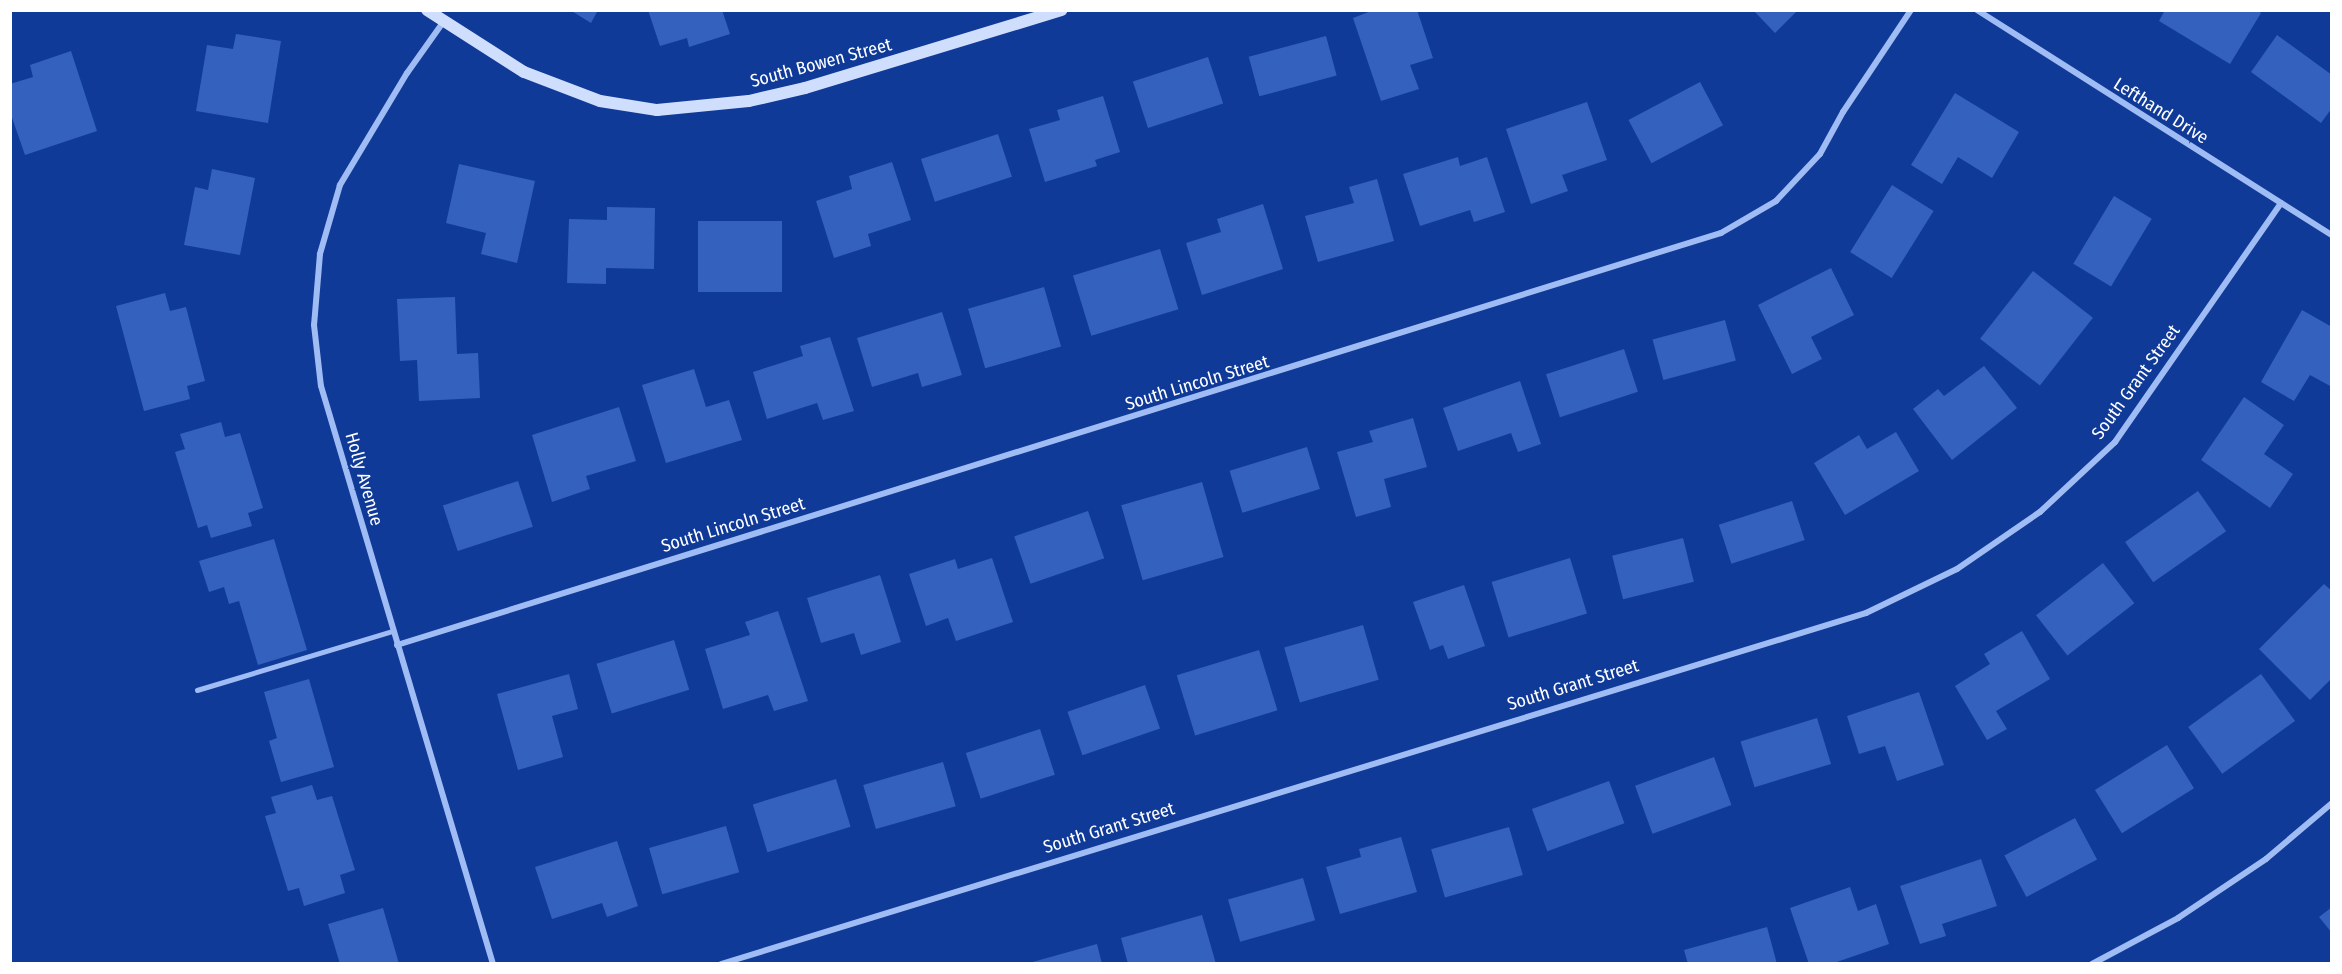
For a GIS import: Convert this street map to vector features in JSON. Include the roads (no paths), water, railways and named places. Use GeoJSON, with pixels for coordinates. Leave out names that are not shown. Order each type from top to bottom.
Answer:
{"type":"FeatureCollection","features":[{"type":"Feature","properties":{"kind":"street","name":"South Bowen Street"},"geometry":{"type":"LineString","coordinates":[[428,10],[524,72],[600,101],[657,110],[749,101],[794,91],[1030,15],[1061,10]]}},
{"type":"Feature","properties":{"kind":"street","name":"South Lincoln Street"},"geometry":{"type":"LineString","coordinates":[[397,645],[1721,233],[1776,201],[1820,154],[1843,112],[1911,10]]}},
{"type":"Feature","properties":{"kind":"street","name":"Lefthand Drive"},"geometry":{"type":"LineString","coordinates":[[1977,10],[2331,235]]}},
{"type":"Feature","properties":{"kind":"street","name":"Holly Avenue"},"geometry":{"type":"LineString","coordinates":[[445,21],[407,74],[340,185],[320,254],[314,325],[321,386],[493,963]]}},
{"type":"Feature","properties":{"kind":"street","name":"South Grant Street"},"geometry":{"type":"LineString","coordinates":[[722,963],[1866,613],[1936,579],[2040,512],[2115,442],[2281,203]]}},
{"type":"Feature","properties":{"kind":"street"},"geometry":{"type":"LineString","coordinates":[[2092,963],[2187,911],[2266,859],[2331,803]]}},
{"type":"Feature","properties":{"kind":"lane"},"geometry":{"type":"LineString","coordinates":[[197,690],[393,631]]}}]}
